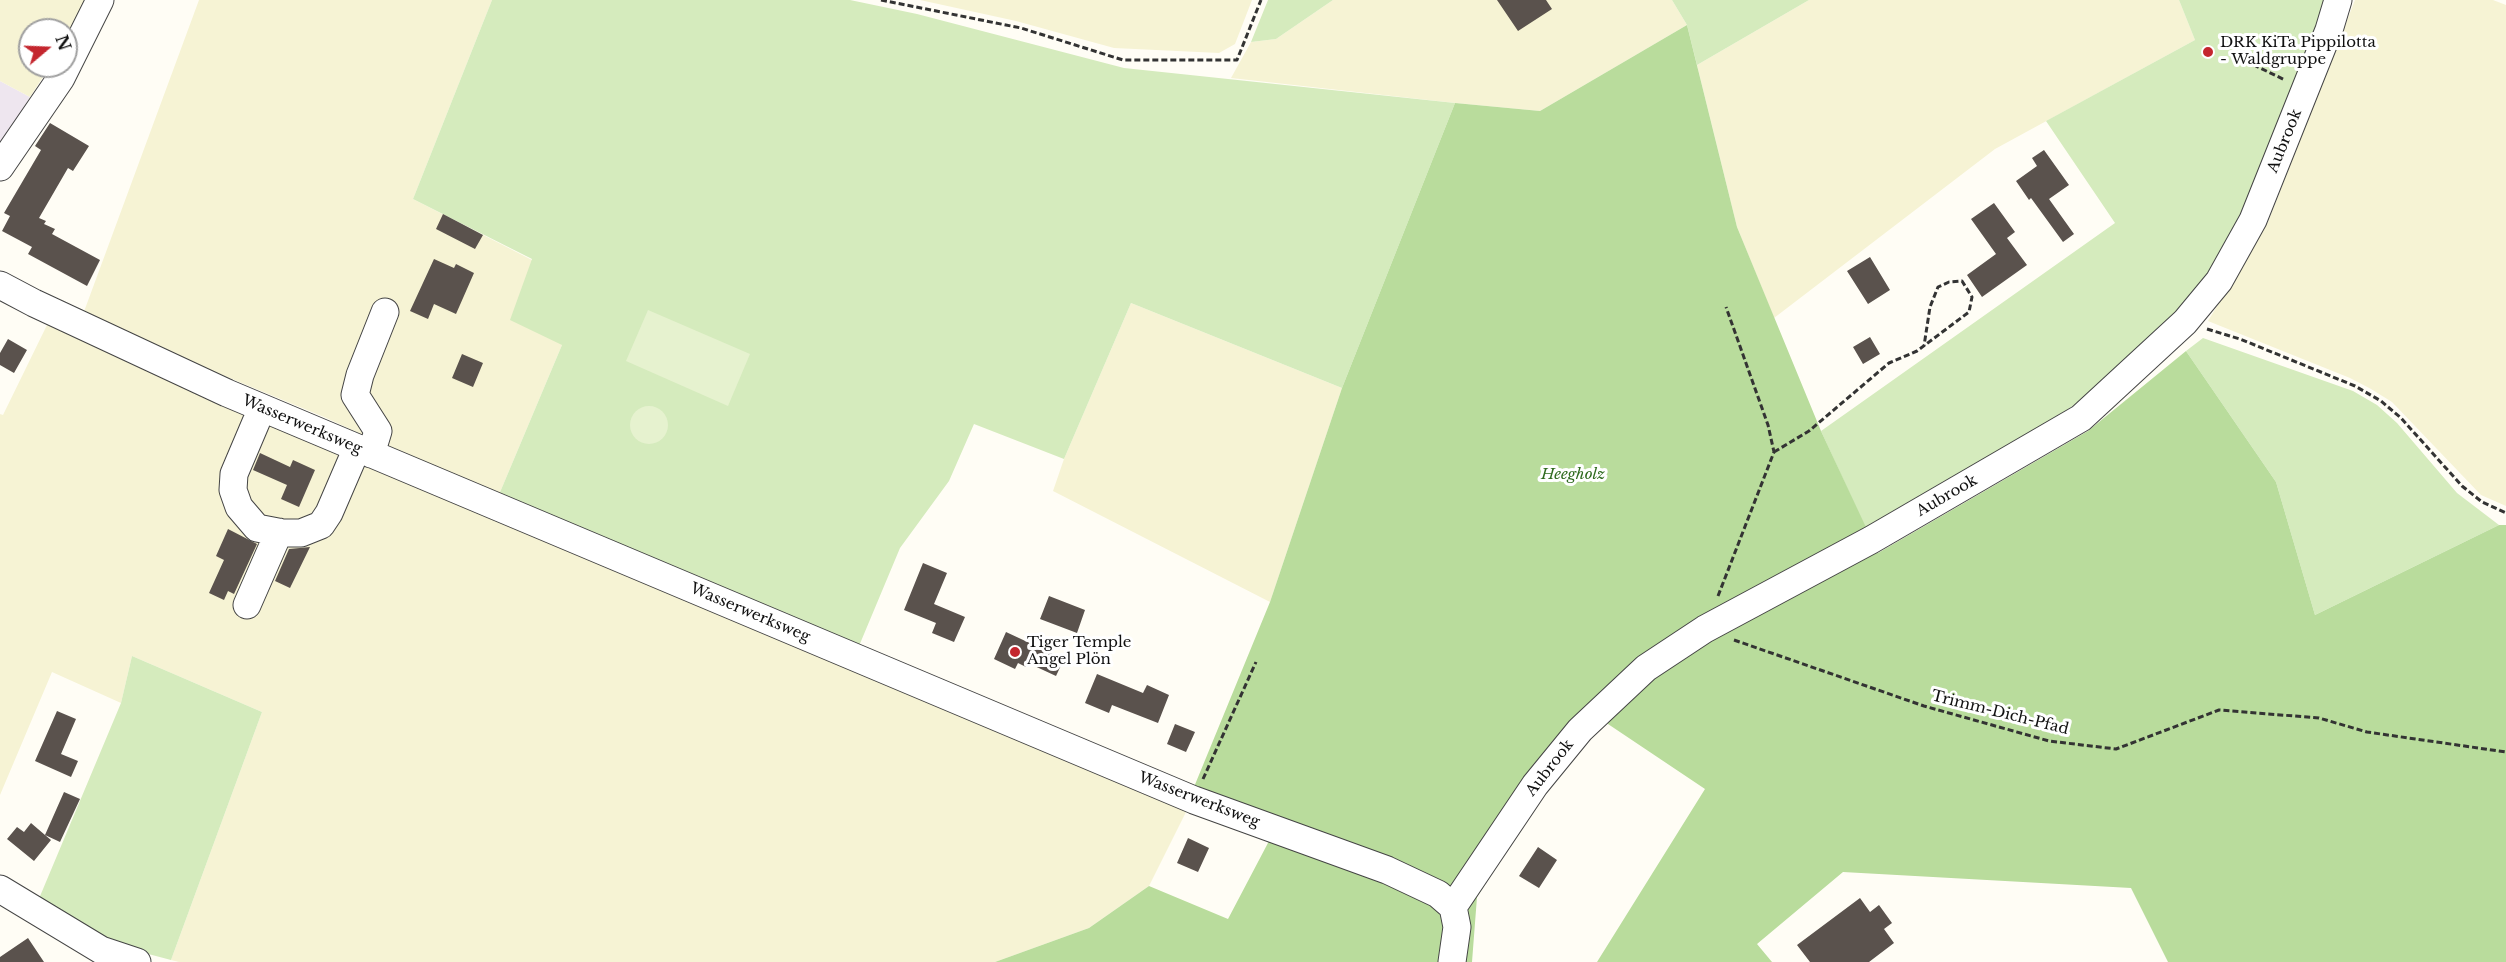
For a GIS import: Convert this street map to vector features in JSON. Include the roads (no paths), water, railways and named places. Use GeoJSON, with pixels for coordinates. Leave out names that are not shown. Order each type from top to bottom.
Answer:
{"type":"FeatureCollection","features":[{"type":"Feature","properties":{"kind":"street"},"geometry":{"type":"LineString","coordinates":[[0,167],[61,78],[100,0]]}},
{"type":"Feature","properties":{"kind":"street","name":"Aubrook"},"geometry":{"type":"LineString","coordinates":[[1454,907],[1535,785],[1580,730],[1646,669],[1705,629],[1871,540],[2080,418],[2185,322],[2219,281],[2253,220],[2306,90],[2338,0]]}},
{"type":"Feature","properties":{"kind":"street","name":"Wasserwerksweg"},"geometry":{"type":"LineString","coordinates":[[0,285],[34,303],[262,408],[1194,800],[1387,870],[1438,894],[1454,907]]}},
{"type":"Feature","properties":{"kind":"street"},"geometry":{"type":"LineString","coordinates":[[262,408],[234,474],[233,490],[239,507],[257,528],[301,533],[321,525],[378,431],[355,395],[360,375],[385,312]]}},
{"type":"Feature","properties":{"kind":"street"},"geometry":{"type":"LineString","coordinates":[[247,604],[279,532]]}},
{"type":"Feature","properties":{"kind":"street"},"geometry":{"type":"LineString","coordinates":[[0,889],[101,950],[137,962]]}},
{"type":"Feature","properties":{"kind":"street"},"geometry":{"type":"LineString","coordinates":[[1452,962],[1457,927],[1454,907]]}},
{"type":"Feature","properties":{"kind":"place","name":"DRK KiTa Pippilotta - Waldgruppe"},"geometry":{"type":"Point","coordinates":[2208,52]}},
{"type":"Feature","properties":{"kind":"place","name":"Tiger Temple Angel Plön"},"geometry":{"type":"Point","coordinates":[1015,652]}},
{"type":"Feature","properties":{"kind":"park label","name":"Heegholz"},"geometry":{"type":"Point","coordinates":[1573,475]}}]}
